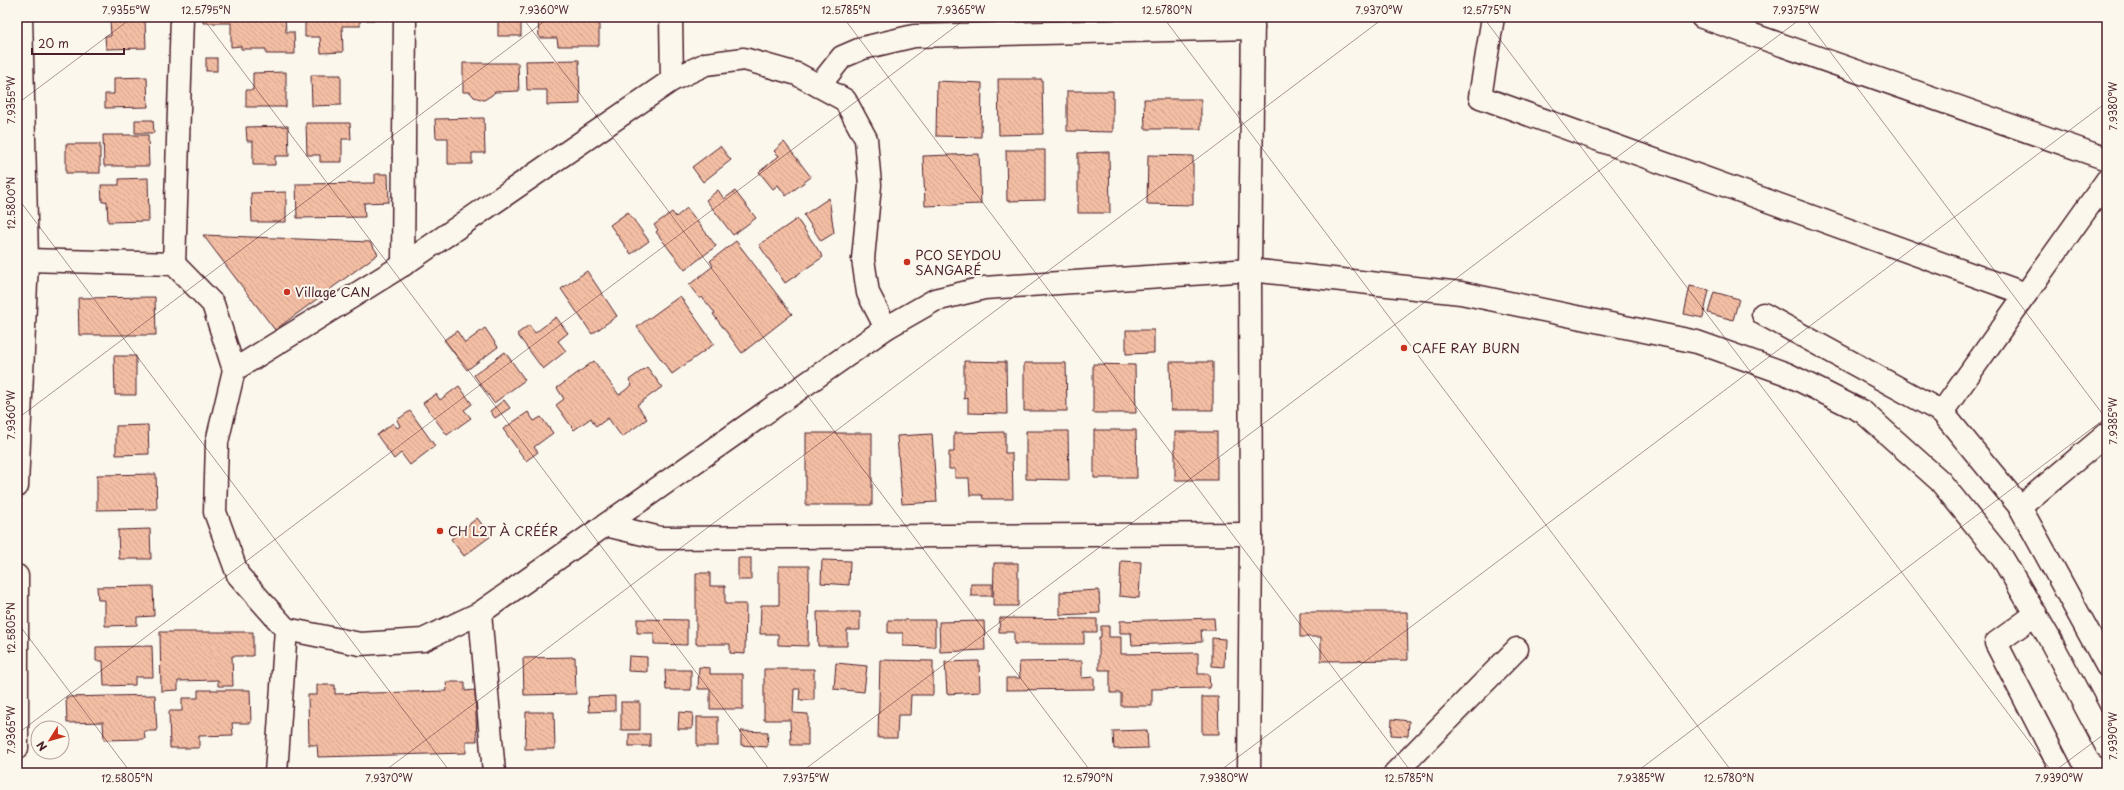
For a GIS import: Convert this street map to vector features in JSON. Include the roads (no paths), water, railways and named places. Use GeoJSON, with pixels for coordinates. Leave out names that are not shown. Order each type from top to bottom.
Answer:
{"type":"FeatureCollection","features":[{"type":"Feature","properties":{"kind":"street"},"geometry":{"type":"LineString","coordinates":[[17,486],[27,260],[21,17]]}},
{"type":"Feature","properties":{"kind":"street"},"geometry":{"type":"LineString","coordinates":[[174,264],[182,17]]}},
{"type":"Feature","properties":{"kind":"street"},"geometry":{"type":"LineString","coordinates":[[403,265],[405,17]]}},
{"type":"Feature","properties":{"kind":"street"},"geometry":{"type":"LineString","coordinates":[[671,17],[672,80]]}},
{"type":"Feature","properties":{"kind":"street"},"geometry":{"type":"LineString","coordinates":[[1493,17],[1480,97],[2026,294]]}},
{"type":"Feature","properties":{"kind":"street"},"geometry":{"type":"LineString","coordinates":[[1702,17],[2107,159]]}},
{"type":"Feature","properties":{"kind":"street"},"geometry":{"type":"LineString","coordinates":[[819,86],[842,57],[863,48],[914,36],[1253,22],[1250,270],[1251,534],[1249,773]]}},
{"type":"Feature","properties":{"kind":"street"},"geometry":{"type":"LineString","coordinates":[[234,370],[403,265],[672,80],[706,64],[744,59],[797,74],[845,100],[866,139],[870,185],[863,259],[868,293],[886,328]]}},
{"type":"Feature","properties":{"kind":"street"},"geometry":{"type":"LineString","coordinates":[[1942,412],[2107,180]]}},
{"type":"Feature","properties":{"kind":"street"},"geometry":{"type":"LineString","coordinates":[[27,260],[174,264],[213,304],[234,370],[217,442],[215,512],[238,575],[286,630],[360,644],[423,640],[480,613],[886,328],[936,300],[984,288],[1250,270],[1461,293],[1697,342],[1787,374],[1864,412],[1940,481],[2003,559],[2036,614],[2107,747]]}},
{"type":"Feature","properties":{"kind":"street"},"geometry":{"type":"LineString","coordinates":[[1763,314],[1942,412],[2020,507],[2107,666]]}},
{"type":"Feature","properties":{"kind":"street"},"geometry":{"type":"LineString","coordinates":[[2020,507],[2107,434]]}},
{"type":"Feature","properties":{"kind":"street"},"geometry":{"type":"LineString","coordinates":[[606,525],[660,538],[1251,534]]}},
{"type":"Feature","properties":{"kind":"street"},"geometry":{"type":"LineString","coordinates":[[17,576],[17,748]]}},
{"type":"Feature","properties":{"kind":"street"},"geometry":{"type":"LineString","coordinates":[[480,613],[494,773]]}},
{"type":"Feature","properties":{"kind":"street"},"geometry":{"type":"LineString","coordinates":[[2036,614],[1996,643],[2063,773]]}},
{"type":"Feature","properties":{"kind":"street"},"geometry":{"type":"LineString","coordinates":[[276,773],[286,630]]}},
{"type":"Feature","properties":{"kind":"street"},"geometry":{"type":"LineString","coordinates":[[1395,773],[1516,649]]}},
{"type":"Feature","properties":{"kind":"place","name":"PCO SEYDOU SANGARÉ"},"geometry":{"type":"Point","coordinates":[907,262]}},
{"type":"Feature","properties":{"kind":"place","name":"Village CAN"},"geometry":{"type":"Point","coordinates":[287,292]}},
{"type":"Feature","properties":{"kind":"place","name":"CAFE RAY BURN"},"geometry":{"type":"Point","coordinates":[1404,348]}},
{"type":"Feature","properties":{"kind":"place","name":"CH L2T À CRÉÉR"},"geometry":{"type":"Point","coordinates":[440,531]}}]}
